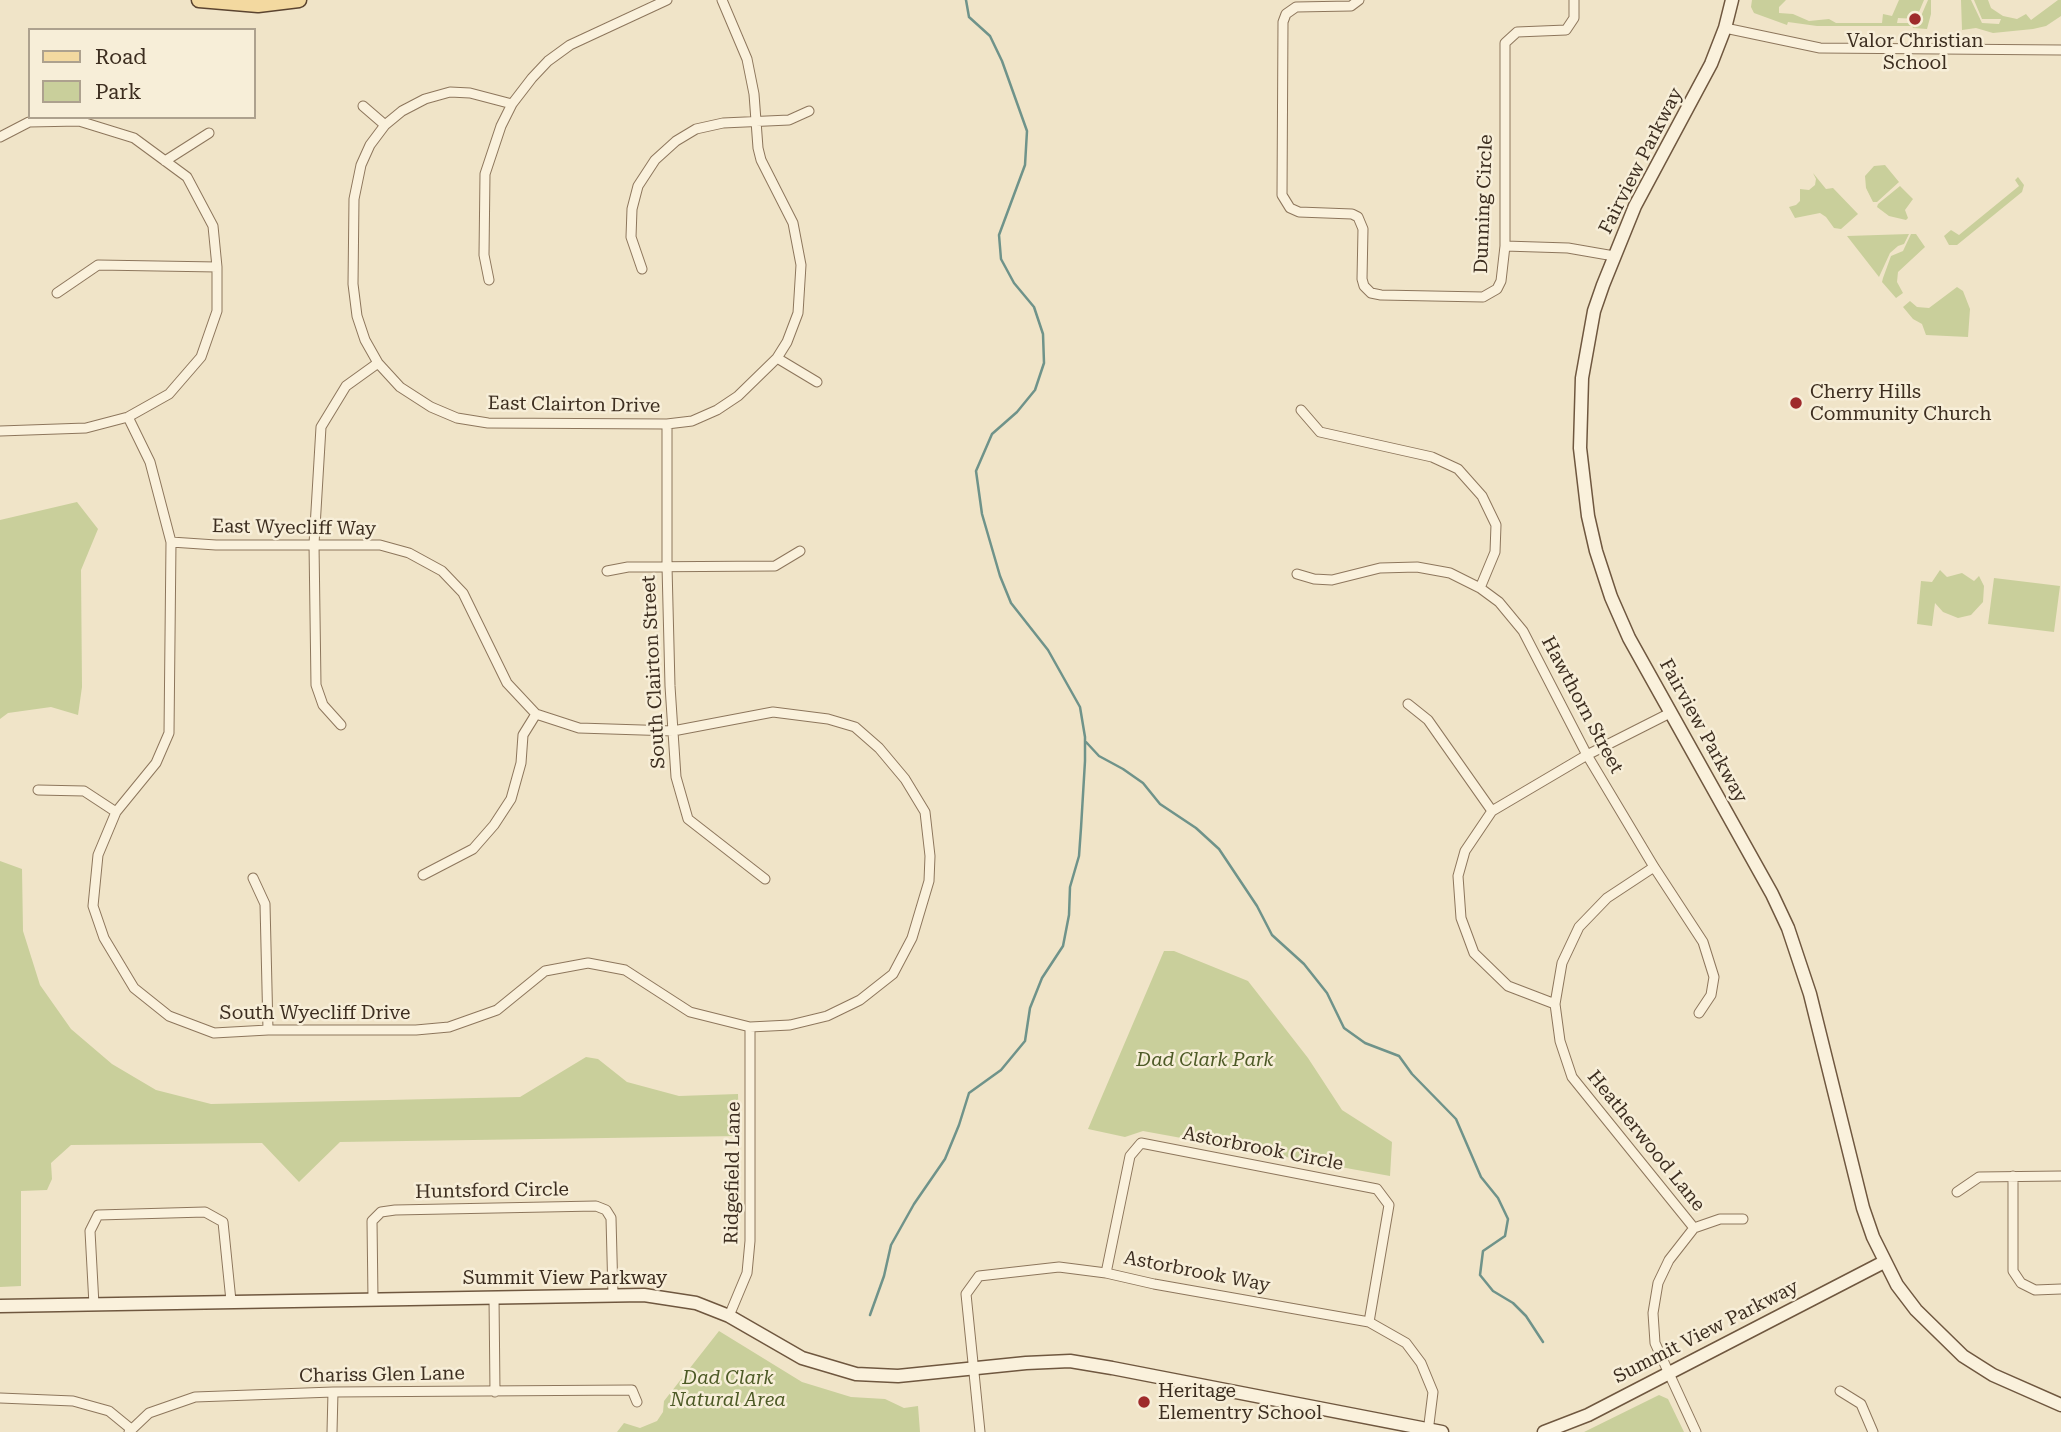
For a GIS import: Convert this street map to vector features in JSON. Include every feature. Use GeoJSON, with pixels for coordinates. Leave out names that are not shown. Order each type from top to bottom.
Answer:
{"type":"FeatureCollection","features":[{"type":"Feature","properties":{"kind":"main road"},"geometry":{"type":"LineString","coordinates":[[199,0],[258,5],[299,0]]}},
{"type":"Feature","properties":{"kind":"street"},"geometry":{"type":"LineString","coordinates":[[489,279],[484,255],[485,174],[501,126],[512,104],[548,61],[570,45],[667,0]]}},
{"type":"Feature","properties":{"kind":"street","name":"East Clairton Drive"},"geometry":{"type":"LineString","coordinates":[[512,104],[470,93],[450,92],[425,99],[402,111],[385,125],[370,145],[361,165],[354,199],[354,295],[365,340],[377,363],[400,387],[432,407],[457,418],[488,423],[667,424],[692,421],[717,410],[738,396],[777,358],[787,342],[798,313],[802,265],[793,223],[761,160],[754,94],[747,59],[722,0]]}},
{"type":"Feature","properties":{"kind":"street","name":"Dunning Circle"},"geometry":{"type":"LineString","coordinates":[[1359,0],[1351,6],[1296,7],[1286,14],[1283,22],[1282,195],[1290,208],[1299,212],[1352,214],[1358,218],[1363,229],[1362,279],[1364,286],[1371,293],[1483,297],[1492,294],[1501,281],[1505,246],[1505,43],[1517,32],[1566,30],[1574,18],[1574,0]]}},
{"type":"Feature","properties":{"kind":"street","name":"Fairview Parkway"},"geometry":{"type":"LineString","coordinates":[[1732,0],[1712,64],[1635,206],[1594,311],[1582,378],[1580,448],[1583,484],[1596,551],[1611,597],[1629,638],[1788,928],[1810,994],[1863,1208],[1884,1262],[1916,1310],[1963,1356],[1993,1375],[2061,1405]]}},
{"type":"Feature","properties":{"kind":"street"},"geometry":{"type":"LineString","coordinates":[[1725,29],[1820,48],[2061,50]]}},
{"type":"Feature","properties":{"kind":"street"},"geometry":{"type":"LineString","coordinates":[[363,106],[385,125]]}},
{"type":"Feature","properties":{"kind":"street"},"geometry":{"type":"LineString","coordinates":[[642,269],[631,237],[632,209],[638,187],[655,160],[676,141],[696,130],[723,123],[789,120],[809,111]]}},
{"type":"Feature","properties":{"kind":"street"},"geometry":{"type":"LineString","coordinates":[[0,137],[29,122],[79,121],[134,138],[187,177],[213,226],[217,267],[217,311],[201,357],[169,394],[128,417],[86,428],[0,431]]}},
{"type":"Feature","properties":{"kind":"street"},"geometry":{"type":"LineString","coordinates":[[165,161],[209,132]]}},
{"type":"Feature","properties":{"kind":"street"},"geometry":{"type":"LineString","coordinates":[[1505,246],[1568,248],[1614,256]]}},
{"type":"Feature","properties":{"kind":"street"},"geometry":{"type":"LineString","coordinates":[[57,293],[98,265],[217,267]]}},
{"type":"Feature","properties":{"kind":"street"},"geometry":{"type":"LineString","coordinates":[[777,358],[817,382]]}},
{"type":"Feature","properties":{"kind":"street"},"geometry":{"type":"LineString","coordinates":[[341,724],[323,705],[316,685],[314,544],[321,427],[346,386],[377,363]]}},
{"type":"Feature","properties":{"kind":"street"},"geometry":{"type":"LineString","coordinates":[[1301,410],[1320,432],[1432,457],[1458,469],[1482,496],[1496,525],[1495,552],[1480,587]]}},
{"type":"Feature","properties":{"kind":"street","name":"South Wyecliff Drive"},"geometry":{"type":"LineString","coordinates":[[128,417],[150,462],[171,542],[169,733],[156,763],[116,812],[98,855],[93,906],[104,938],[134,988],[169,1016],[214,1033],[268,1030],[416,1030],[449,1027],[497,1010],[545,971],[588,963],[625,970],[690,1012],[750,1027]]}},
{"type":"Feature","properties":{"kind":"street","name":"South Clairton Street"},"geometry":{"type":"LineString","coordinates":[[667,424],[667,566],[676,776],[688,819],[765,879]]}},
{"type":"Feature","properties":{"kind":"street","name":"East Wyecliff Way"},"geometry":{"type":"LineString","coordinates":[[171,542],[216,545],[380,545],[409,553],[442,571],[463,593],[507,683],[536,714],[579,728],[673,731],[774,712],[828,719],[855,727],[879,748],[905,779],[925,812],[930,856],[929,881],[912,938],[893,974],[860,1000],[827,1016],[790,1025],[750,1027]]}},
{"type":"Feature","properties":{"kind":"street"},"geometry":{"type":"LineString","coordinates":[[607,571],[628,567],[775,565],[800,551]]}},
{"type":"Feature","properties":{"kind":"street","name":"Hawthorn Street"},"geometry":{"type":"LineString","coordinates":[[1297,574],[1332,580],[1380,568],[1417,567],[1450,573],[1480,587],[1499,602],[1523,631],[1587,755],[1654,867],[1703,942],[1714,976],[1711,995],[1699,1013]]}},
{"type":"Feature","properties":{"kind":"street"},"geometry":{"type":"LineString","coordinates":[[1408,704],[1428,720],[1492,811]]}},
{"type":"Feature","properties":{"kind":"street"},"geometry":{"type":"LineString","coordinates":[[1555,1004],[1508,986],[1474,953],[1461,918],[1458,876],[1465,851],[1492,811],[1587,755],[1670,713]]}},
{"type":"Feature","properties":{"kind":"street"},"geometry":{"type":"LineString","coordinates":[[423,875],[472,849],[494,825],[511,799],[521,763],[523,735],[536,714]]}},
{"type":"Feature","properties":{"kind":"street"},"geometry":{"type":"LineString","coordinates":[[38,790],[84,791],[116,812]]}},
{"type":"Feature","properties":{"kind":"street","name":"Heatherwood Lane"},"geometry":{"type":"LineString","coordinates":[[1654,867],[1607,898],[1579,927],[1562,963],[1555,1004],[1560,1041],[1572,1077],[1694,1228]]}},
{"type":"Feature","properties":{"kind":"street"},"geometry":{"type":"LineString","coordinates":[[253,878],[265,904],[268,1030]]}},
{"type":"Feature","properties":{"kind":"street","name":"Ridgefield Lane"},"geometry":{"type":"LineString","coordinates":[[729,1316],[747,1273],[750,1241],[750,1027]]}},
{"type":"Feature","properties":{"kind":"street","name":"Astorbrook Circle"},"geometry":{"type":"LineString","coordinates":[[1106,1273],[1130,1156],[1141,1143],[1377,1189],[1389,1205],[1369,1322]]}},
{"type":"Feature","properties":{"kind":"street"},"geometry":{"type":"LineString","coordinates":[[2013,1176],[2013,1271],[2021,1283],[2035,1290],[2061,1289]]}},
{"type":"Feature","properties":{"kind":"street"},"geometry":{"type":"LineString","coordinates":[[1957,1192],[1979,1177],[2061,1176]]}},
{"type":"Feature","properties":{"kind":"street","name":"Huntsford Circle"},"geometry":{"type":"LineString","coordinates":[[373,1298],[372,1221],[381,1212],[395,1209],[596,1206],[606,1209],[611,1218],[613,1295]]}},
{"type":"Feature","properties":{"kind":"street"},"geometry":{"type":"LineString","coordinates":[[94,1305],[90,1231],[98,1215],[191,1212],[205,1212],[223,1222],[231,1301]]}},
{"type":"Feature","properties":{"kind":"street"},"geometry":{"type":"LineString","coordinates":[[1696,1432],[1656,1343],[1653,1313],[1658,1283],[1669,1260],[1694,1228],[1720,1219],[1743,1219]]}},
{"type":"Feature","properties":{"kind":"street","name":"Summit View Parkway"},"geometry":{"type":"LineString","coordinates":[[1544,1432],[1588,1415],[1884,1262]]}},
{"type":"Feature","properties":{"kind":"street","name":"Astorbrook Way"},"geometry":{"type":"LineString","coordinates":[[980,1432],[966,1294],[979,1276],[1059,1267],[1106,1273],[1369,1322],[1406,1343],[1421,1363],[1433,1392],[1433,1431]]}},
{"type":"Feature","properties":{"kind":"street","name":"Summit View Parkway"},"geometry":{"type":"LineString","coordinates":[[0,1306],[613,1295],[679,1298],[729,1316],[802,1357],[838,1370],[876,1376],[898,1376],[1051,1362],[1096,1365],[1433,1431]]}},
{"type":"Feature","properties":{"kind":"street"},"geometry":{"type":"LineString","coordinates":[[494,1297],[495,1392]]}},
{"type":"Feature","properties":{"kind":"street","name":"Chariss Glen Lane"},"geometry":{"type":"LineString","coordinates":[[130,1430],[149,1413],[195,1397],[333,1392],[632,1390],[637,1402]]}},
{"type":"Feature","properties":{"kind":"street"},"geometry":{"type":"LineString","coordinates":[[1840,1391],[1861,1404],[1873,1432]]}},
{"type":"Feature","properties":{"kind":"street"},"geometry":{"type":"LineString","coordinates":[[332,1432],[333,1392]]}},
{"type":"Feature","properties":{"kind":"street"},"geometry":{"type":"LineString","coordinates":[[0,1398],[73,1401],[109,1411],[130,1430]]}},
{"type":"Feature","properties":{"kind":"green space"},"geometry":{"type":"Polygon","coordinates":[[[1752,0],[1786,0],[1779,7],[1779,13],[1793,14],[1809,21],[1829,19],[1836,23],[1882,23],[1883,14],[1892,16],[1899,0],[1924,0],[1916,19],[1898,18],[1897,23],[1918,23],[1928,0],[1931,0],[1931,14],[1927,29],[1912,26],[1817,26],[1788,22],[1787,25],[1754,13],[1752,0]]]}},
{"type":"Feature","properties":{"kind":"green space"},"geometry":{"type":"Polygon","coordinates":[[[1961,0],[1971,0],[1982,23],[1999,24],[2001,19],[1982,19],[1974,0],[1988,0],[1991,8],[2003,16],[2017,19],[2026,14],[2031,20],[2061,0],[2061,16],[2046,26],[2033,29],[1993,33],[1976,28],[1962,30],[1961,0]]]}},
{"type":"Feature","properties":{"kind":"green space"},"geometry":{"type":"Polygon","coordinates":[[[1885,165],[1899,182],[1877,202],[1873,202],[1866,188],[1865,176],[1874,166],[1885,165]]]}},
{"type":"Feature","properties":{"kind":"green space"},"geometry":{"type":"Polygon","coordinates":[[[1813,173],[1826,189],[1833,188],[1858,214],[1841,229],[1834,228],[1820,213],[1795,218],[1789,207],[1800,201],[1800,189],[1809,190],[1815,185],[1813,173]]]}},
{"type":"Feature","properties":{"kind":"green space"},"geometry":{"type":"Polygon","coordinates":[[[2018,177],[2024,185],[2022,192],[1957,245],[1949,245],[1944,236],[1951,230],[1959,235],[2019,186],[2015,180],[2018,177]]]}},
{"type":"Feature","properties":{"kind":"green space"},"geometry":{"type":"Polygon","coordinates":[[[1900,186],[1913,199],[1905,210],[1908,218],[1906,220],[1889,216],[1877,207],[1900,186]]]}},
{"type":"Feature","properties":{"kind":"green space"},"geometry":{"type":"Polygon","coordinates":[[[1909,234],[1904,244],[1890,253],[1879,277],[1847,236],[1909,234]]]}},
{"type":"Feature","properties":{"kind":"green space"},"geometry":{"type":"Polygon","coordinates":[[[1911,234],[1916,234],[1925,247],[1898,272],[1897,282],[1903,293],[1896,298],[1882,282],[1891,256],[1903,251],[1911,234]]]}},
{"type":"Feature","properties":{"kind":"green space"},"geometry":{"type":"Polygon","coordinates":[[[1957,287],[1963,291],[1970,309],[1968,337],[1926,335],[1922,324],[1913,319],[1903,307],[1910,301],[1917,307],[1929,308],[1957,287]]]}},
{"type":"Feature","properties":{"kind":"green space"},"geometry":{"type":"Polygon","coordinates":[[[77,502],[98,529],[81,570],[82,687],[78,715],[51,707],[8,713],[0,719],[0,520],[77,502]]]}},
{"type":"Feature","properties":{"kind":"green space"},"geometry":{"type":"Polygon","coordinates":[[[1940,570],[1947,577],[1962,573],[1974,581],[1979,576],[1984,586],[1983,602],[1971,615],[1958,618],[1943,612],[1935,603],[1932,626],[1917,624],[1921,581],[1932,582],[1940,570]]]}},
{"type":"Feature","properties":{"kind":"green space"},"geometry":{"type":"Polygon","coordinates":[[[1994,578],[2060,586],[2054,632],[1988,624],[1994,578]]]}},
{"type":"Feature","properties":{"kind":"green space"},"geometry":{"type":"Polygon","coordinates":[[[0,861],[22,869],[23,931],[40,985],[71,1029],[112,1064],[156,1090],[211,1104],[520,1097],[586,1057],[598,1059],[627,1082],[679,1096],[738,1094],[739,1136],[340,1142],[299,1182],[262,1143],[71,1145],[51,1163],[52,1179],[47,1190],[21,1191],[21,1286],[0,1287],[0,861]]]}},
{"type":"Feature","properties":{"kind":"green space","name":"Dad Clark Park"},"geometry":{"type":"Polygon","coordinates":[[[1164,951],[1174,951],[1248,981],[1308,1058],[1342,1110],[1392,1142],[1390,1176],[1143,1131],[1125,1137],[1088,1129],[1164,951]]]}},
{"type":"Feature","properties":{"kind":"green space","name":"Dad Clark Natural Area"},"geometry":{"type":"Polygon","coordinates":[[[719,1331],[802,1382],[851,1397],[885,1399],[904,1408],[918,1406],[920,1432],[617,1432],[624,1423],[640,1428],[657,1421],[663,1412],[664,1401],[719,1331]]]}},
{"type":"Feature","properties":{"kind":"green space"},"geometry":{"type":"Polygon","coordinates":[[[1659,1395],[1668,1399],[1684,1432],[1584,1432],[1659,1395]]]}},
{"type":"Feature","properties":{"kind":"waterway"},"geometry":{"type":"LineString","coordinates":[[870,1315],[884,1276],[891,1245],[914,1204],[945,1159],[969,1093],[1001,1070],[1025,1041],[1030,1008],[1042,978],[1063,946],[1069,915],[1070,887],[1079,856],[1085,761],[1085,737],[1080,707],[1048,650],[1011,603],[982,514],[976,471],[992,434],[1017,412],[1035,390],[1044,363],[1043,334],[1034,307],[1014,283],[1001,259],[999,235],[1025,165],[1027,131],[1002,61],[990,36],[969,17],[966,0]]}},
{"type":"Feature","properties":{"kind":"waterway"},"geometry":{"type":"LineString","coordinates":[[1086,742],[1099,756],[1143,783],[1160,804],[1196,828],[1219,849],[1257,906],[1272,935],[1304,964],[1327,993],[1344,1028],[1365,1043],[1399,1056],[1412,1074],[1456,1119],[1481,1177],[1498,1198],[1508,1219],[1505,1236],[1483,1251],[1480,1275],[1493,1291],[1513,1303],[1526,1316],[1543,1342]]}},
{"type":"Feature","properties":{"kind":"place","name":"Valor Christian School"},"geometry":{"type":"Point","coordinates":[1915,19]}},
{"type":"Feature","properties":{"kind":"place","name":"Cherry Hills Community Church"},"geometry":{"type":"Point","coordinates":[1796,403]}},
{"type":"Feature","properties":{"kind":"place","name":"Heritage Elementry School"},"geometry":{"type":"Point","coordinates":[1144,1402]}}]}
